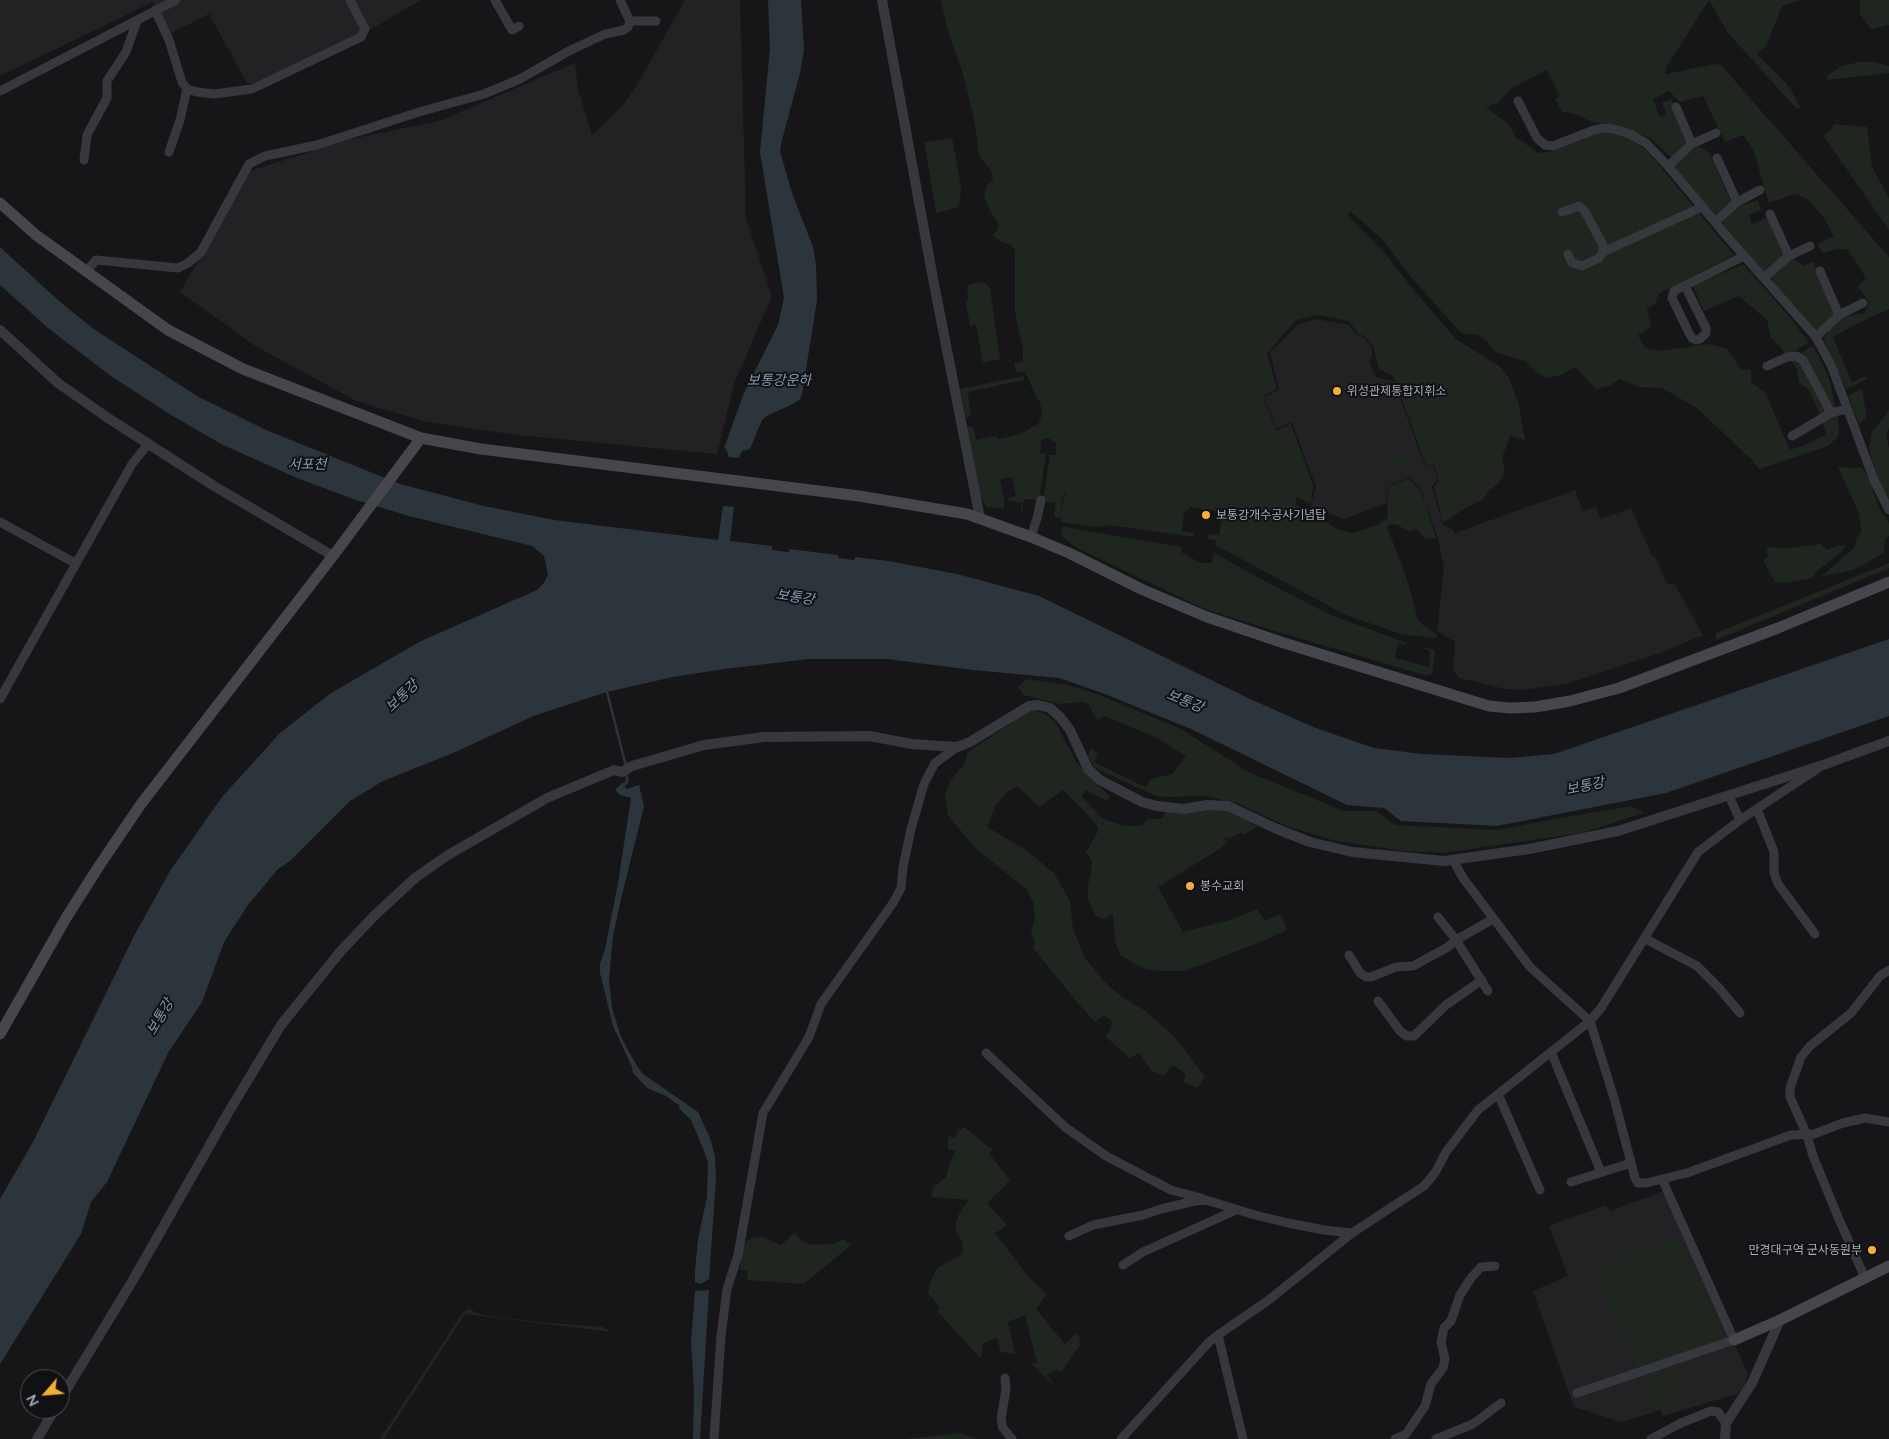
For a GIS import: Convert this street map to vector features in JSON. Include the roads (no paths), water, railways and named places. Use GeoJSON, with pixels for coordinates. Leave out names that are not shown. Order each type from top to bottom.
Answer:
{"type":"FeatureCollection","features":[{"type":"Feature","properties":{"kind":"main road"},"geometry":{"type":"LineString","coordinates":[[0,203],[36,235],[168,330],[242,368],[421,438],[481,449],[859,496],[967,514],[1069,553],[1164,599],[1216,620],[1489,706],[1510,708],[1535,707],[1618,688],[1778,628],[1889,582]]}},
{"type":"Feature","properties":{"kind":"main road"},"geometry":{"type":"LineString","coordinates":[[0,1034],[66,918],[131,819],[337,551],[421,438]]}},
{"type":"Feature","properties":{"kind":"main road"},"geometry":{"type":"LineString","coordinates":[[1734,1340],[1780,1320],[1889,1266]]}},
{"type":"Feature","properties":{"kind":"street"},"geometry":{"type":"LineString","coordinates":[[0,91],[176,0]]}},
{"type":"Feature","properties":{"kind":"street"},"geometry":{"type":"LineString","coordinates":[[155,10],[169,40],[182,82],[187,89],[214,94],[252,89],[361,37],[365,29],[350,0]]}},
{"type":"Feature","properties":{"kind":"street"},"geometry":{"type":"LineString","coordinates":[[495,0],[512,30],[519,26]]}},
{"type":"Feature","properties":{"kind":"street"},"geometry":{"type":"LineString","coordinates":[[86,272],[96,260],[178,268],[188,263],[201,252],[249,164],[265,156],[317,145],[484,94],[520,79],[569,51],[605,34],[624,30],[630,21],[620,0]]}},
{"type":"Feature","properties":{"kind":"street"},"geometry":{"type":"LineString","coordinates":[[882,0],[934,284],[980,518]]}},
{"type":"Feature","properties":{"kind":"street"},"geometry":{"type":"LineString","coordinates":[[84,160],[87,135],[106,98],[107,81],[126,52],[137,21]]}},
{"type":"Feature","properties":{"kind":"street"},"geometry":{"type":"LineString","coordinates":[[630,21],[656,21]]}},
{"type":"Feature","properties":{"kind":"street"},"geometry":{"type":"LineString","coordinates":[[169,152],[187,89]]}},
{"type":"Feature","properties":{"kind":"street"},"geometry":{"type":"LineString","coordinates":[[1518,101],[1537,138],[1545,145],[1553,146],[1594,130],[1614,129],[1630,134],[1646,143],[1668,166],[1816,337],[1831,365],[1874,480],[1889,510]]}},
{"type":"Feature","properties":{"kind":"street"},"geometry":{"type":"LineString","coordinates":[[1676,107],[1692,144]]}},
{"type":"Feature","properties":{"kind":"street"},"geometry":{"type":"LineString","coordinates":[[1668,166],[1692,144],[1716,133]]}},
{"type":"Feature","properties":{"kind":"street"},"geometry":{"type":"LineString","coordinates":[[1717,158],[1737,202]]}},
{"type":"Feature","properties":{"kind":"street"},"geometry":{"type":"LineString","coordinates":[[1715,222],[1737,202],[1760,190]]}},
{"type":"Feature","properties":{"kind":"street"},"geometry":{"type":"LineString","coordinates":[[1562,212],[1579,206],[1584,210],[1603,245],[1603,252]]}},
{"type":"Feature","properties":{"kind":"street"},"geometry":{"type":"LineString","coordinates":[[1568,254],[1572,263],[1582,266],[1599,258],[1603,252],[1702,207]]}},
{"type":"Feature","properties":{"kind":"street"},"geometry":{"type":"LineString","coordinates":[[1770,214],[1789,256]]}},
{"type":"Feature","properties":{"kind":"street"},"geometry":{"type":"LineString","coordinates":[[1764,278],[1789,256],[1810,246]]}},
{"type":"Feature","properties":{"kind":"street"},"geometry":{"type":"LineString","coordinates":[[1685,286],[1706,328],[1706,333],[1700,339],[1692,338],[1688,333],[1672,298],[1674,292],[1685,286],[1744,256]]}},
{"type":"Feature","properties":{"kind":"street"},"geometry":{"type":"LineString","coordinates":[[1820,271],[1839,315]]}},
{"type":"Feature","properties":{"kind":"street"},"geometry":{"type":"LineString","coordinates":[[1816,337],[1839,315],[1863,303]]}},
{"type":"Feature","properties":{"kind":"street"},"geometry":{"type":"LineString","coordinates":[[0,330],[58,383],[148,444],[214,486],[337,551]]}},
{"type":"Feature","properties":{"kind":"street"},"geometry":{"type":"LineString","coordinates":[[1767,366],[1787,357],[1796,356],[1803,360],[1831,413]]}},
{"type":"Feature","properties":{"kind":"street"},"geometry":{"type":"LineString","coordinates":[[1792,436],[1831,413],[1847,408]]}},
{"type":"Feature","properties":{"kind":"street"},"geometry":{"type":"LineString","coordinates":[[0,699],[132,464],[148,444]]}},
{"type":"Feature","properties":{"kind":"street"},"geometry":{"type":"LineString","coordinates":[[1031,537],[1041,500]]}},
{"type":"Feature","properties":{"kind":"street"},"geometry":{"type":"LineString","coordinates":[[0,522],[75,563]]}},
{"type":"Feature","properties":{"kind":"street"},"geometry":{"type":"LineString","coordinates":[[714,1439],[727,1289],[738,1255],[763,1112],[808,1038],[821,1004],[893,903],[901,888],[903,867],[911,829],[924,784],[934,763],[956,747],[970,742],[1029,706],[1038,705],[1050,708],[1060,717],[1070,730],[1088,769],[1100,780],[1142,802],[1184,809],[1207,805],[1228,806],[1310,842],[1352,852],[1444,861],[1529,849],[1618,831],[1823,765],[1889,741]]}},
{"type":"Feature","properties":{"kind":"street"},"geometry":{"type":"LineString","coordinates":[[70,1384],[133,1280],[228,1113],[282,1025],[340,952],[374,916],[415,878],[448,854],[547,798],[614,770],[626,769],[679,751],[704,745],[764,737],[869,736],[912,744],[956,747]]}},
{"type":"Feature","properties":{"kind":"street"},"geometry":{"type":"LineString","coordinates":[[1121,1439],[1218,1335],[1270,1299],[1352,1233],[1424,1186],[1435,1173],[1446,1152],[1478,1110],[1590,1020],[1601,1008],[1698,852],[1740,820],[1823,765]]}},
{"type":"Feature","properties":{"kind":"street"},"geometry":{"type":"LineString","coordinates":[[1729,796],[1740,820]]}},
{"type":"Feature","properties":{"kind":"street"},"geometry":{"type":"LineString","coordinates":[[1757,809],[1774,852],[1774,873],[1778,884],[1815,934]]}},
{"type":"Feature","properties":{"kind":"street"},"geometry":{"type":"LineString","coordinates":[[1453,860],[1463,878],[1530,967],[1590,1020],[1638,1183],[1646,1183],[1687,1173],[1791,1136],[1814,1134],[1843,1123],[1864,1118],[1889,1122]]}},
{"type":"Feature","properties":{"kind":"street"},"geometry":{"type":"LineString","coordinates":[[1438,917],[1456,940],[1488,990]]}},
{"type":"Feature","properties":{"kind":"street"},"geometry":{"type":"LineString","coordinates":[[1348,955],[1360,973],[1372,977],[1396,967],[1412,966],[1448,947],[1456,940],[1493,919]]}},
{"type":"Feature","properties":{"kind":"street"},"geometry":{"type":"LineString","coordinates":[[1644,938],[1697,966],[1720,988],[1740,1012]]}},
{"type":"Feature","properties":{"kind":"street"},"geometry":{"type":"LineString","coordinates":[[1865,1278],[1838,1218],[1807,1135],[1790,1097],[1790,1088],[1801,1057],[1810,1046],[1851,1013],[1880,976],[1889,970]]}},
{"type":"Feature","properties":{"kind":"street"},"geometry":{"type":"LineString","coordinates":[[1378,1001],[1400,1031],[1407,1036],[1414,1036],[1446,1005],[1482,980]]}},
{"type":"Feature","properties":{"kind":"street"},"geometry":{"type":"LineString","coordinates":[[1551,1052],[1601,1172]]}},
{"type":"Feature","properties":{"kind":"street"},"geometry":{"type":"LineString","coordinates":[[986,1053],[1065,1127],[1106,1156],[1170,1190],[1236,1210],[1315,1228],[1352,1233]]}},
{"type":"Feature","properties":{"kind":"street"},"geometry":{"type":"LineString","coordinates":[[1498,1094],[1540,1190]]}},
{"type":"Feature","properties":{"kind":"street"},"geometry":{"type":"LineString","coordinates":[[1571,1182],[1631,1163]]}},
{"type":"Feature","properties":{"kind":"street"},"geometry":{"type":"LineString","coordinates":[[1577,1393],[1734,1340],[1662,1179]]}},
{"type":"Feature","properties":{"kind":"street"},"geometry":{"type":"LineString","coordinates":[[1069,1236],[1093,1225],[1206,1200]]}},
{"type":"Feature","properties":{"kind":"street"},"geometry":{"type":"LineString","coordinates":[[1123,1265],[1143,1252],[1236,1210]]}},
{"type":"Feature","properties":{"kind":"street"},"geometry":{"type":"LineString","coordinates":[[1401,1438],[1406,1434],[1425,1406],[1431,1384],[1443,1368],[1445,1359],[1441,1342],[1444,1328],[1451,1321],[1460,1295],[1471,1278],[1481,1268],[1495,1266]]}},
{"type":"Feature","properties":{"kind":"street"},"geometry":{"type":"LineString","coordinates":[[1724,1439],[1726,1423],[1752,1382],[1780,1320]]}},
{"type":"Feature","properties":{"kind":"street"},"geometry":{"type":"LineString","coordinates":[[1218,1335],[1244,1439]]}},
{"type":"Feature","properties":{"kind":"street"},"geometry":{"type":"LineString","coordinates":[[1004,1378],[1006,1389],[1001,1419],[1003,1428],[1012,1439]]}},
{"type":"Feature","properties":{"kind":"street"},"geometry":{"type":"LineString","coordinates":[[1436,1439],[1473,1424],[1501,1403]]}},
{"type":"Feature","properties":{"kind":"street"},"geometry":{"type":"LineString","coordinates":[[1651,1439],[1681,1423],[1712,1411],[1718,1412],[1726,1423]]}},
{"type":"Feature","properties":{"kind":"street"},"geometry":{"type":"LineString","coordinates":[[37,1439],[49,1419]]}},
{"type":"Feature","properties":{"kind":"water","name":"보통강운하"},"geometry":{"type":"Polygon","coordinates":[[[768,0],[801,0],[804,50],[780,151],[792,193],[813,247],[816,264],[817,300],[800,399],[762,420],[750,449],[742,451],[739,458],[729,457],[724,448],[744,393],[778,325],[784,298],[760,152],[770,48],[768,0]]]}},
{"type":"Feature","properties":{"kind":"water"},"geometry":{"type":"Polygon","coordinates":[[[0,247],[59,301],[95,330],[197,396],[266,430],[400,484],[484,506],[554,520],[718,540],[723,506],[734,507],[730,541],[772,546],[772,550],[789,552],[789,549],[838,555],[838,558],[854,560],[855,557],[888,561],[957,574],[1039,596],[1248,698],[1313,727],[1374,748],[1422,754],[1510,758],[1554,754],[1889,639],[1889,716],[1666,793],[1497,826],[1401,821],[1384,808],[1347,805],[1191,729],[1105,694],[1059,678],[887,659],[809,659],[673,677],[607,692],[536,715],[453,753],[383,781],[350,801],[290,861],[278,869],[248,905],[224,942],[202,1002],[168,1053],[107,1182],[91,1202],[81,1234],[0,1364],[0,1199],[33,1142],[134,936],[170,871],[222,797],[280,733],[331,693],[421,641],[537,590],[548,575],[544,556],[532,546],[409,516],[356,500],[297,478],[223,445],[171,415],[111,376],[48,328],[0,285],[0,247]]]}},
{"type":"Feature","properties":{"kind":"water"},"geometry":{"type":"Polygon","coordinates":[[[623,782],[626,789],[639,785],[644,806],[613,936],[609,979],[612,1008],[621,1037],[643,1074],[698,1112],[710,1138],[715,1156],[716,1179],[709,1279],[701,1284],[695,1282],[695,1271],[698,1239],[707,1197],[708,1163],[691,1120],[679,1108],[680,1106],[666,1096],[647,1088],[633,1073],[613,1026],[600,973],[600,964],[605,949],[618,883],[631,798],[620,795],[615,790],[623,782]]]}},
{"type":"Feature","properties":{"kind":"water"},"geometry":{"type":"Polygon","coordinates":[[[709,1290],[700,1439],[693,1439],[694,1390],[691,1341],[695,1291],[709,1290]]]}},
{"type":"Feature","properties":{"kind":"waterway"},"geometry":{"type":"LineString","coordinates":[[607,692],[626,766]]}},
{"type":"Feature","properties":{"kind":"waterway"},"geometry":{"type":"LineString","coordinates":[[622,787],[627,782],[627,772]]}},
{"type":"Feature","properties":{"kind":"place","name":"위성관제통합지휘소"},"geometry":{"type":"Point","coordinates":[1337,391]}},
{"type":"Feature","properties":{"kind":"place","name":"보통강개수공사기념탑"},"geometry":{"type":"Point","coordinates":[1206,515]}},
{"type":"Feature","properties":{"kind":"place","name":"봉수교회"},"geometry":{"type":"Point","coordinates":[1190,886]}},
{"type":"Feature","properties":{"kind":"place","name":"만경대구역 군사동원부"},"geometry":{"type":"Point","coordinates":[1872,1250]}},
{"type":"Feature","properties":{"kind":"water label","name":"서포천"},"geometry":{"type":"Point","coordinates":[307,464]}},
{"type":"Feature","properties":{"kind":"water label","name":"보통강"},"geometry":{"type":"Point","coordinates":[795,597]}},
{"type":"Feature","properties":{"kind":"water label","name":"보통강"},"geometry":{"type":"Point","coordinates":[402,696]}},
{"type":"Feature","properties":{"kind":"water label","name":"보통강"},"geometry":{"type":"Point","coordinates":[1185,701]}},
{"type":"Feature","properties":{"kind":"water label","name":"보통강"},"geometry":{"type":"Point","coordinates":[1585,786]}},
{"type":"Feature","properties":{"kind":"water label","name":"보통강"},"geometry":{"type":"Point","coordinates":[160,1017]}}]}
